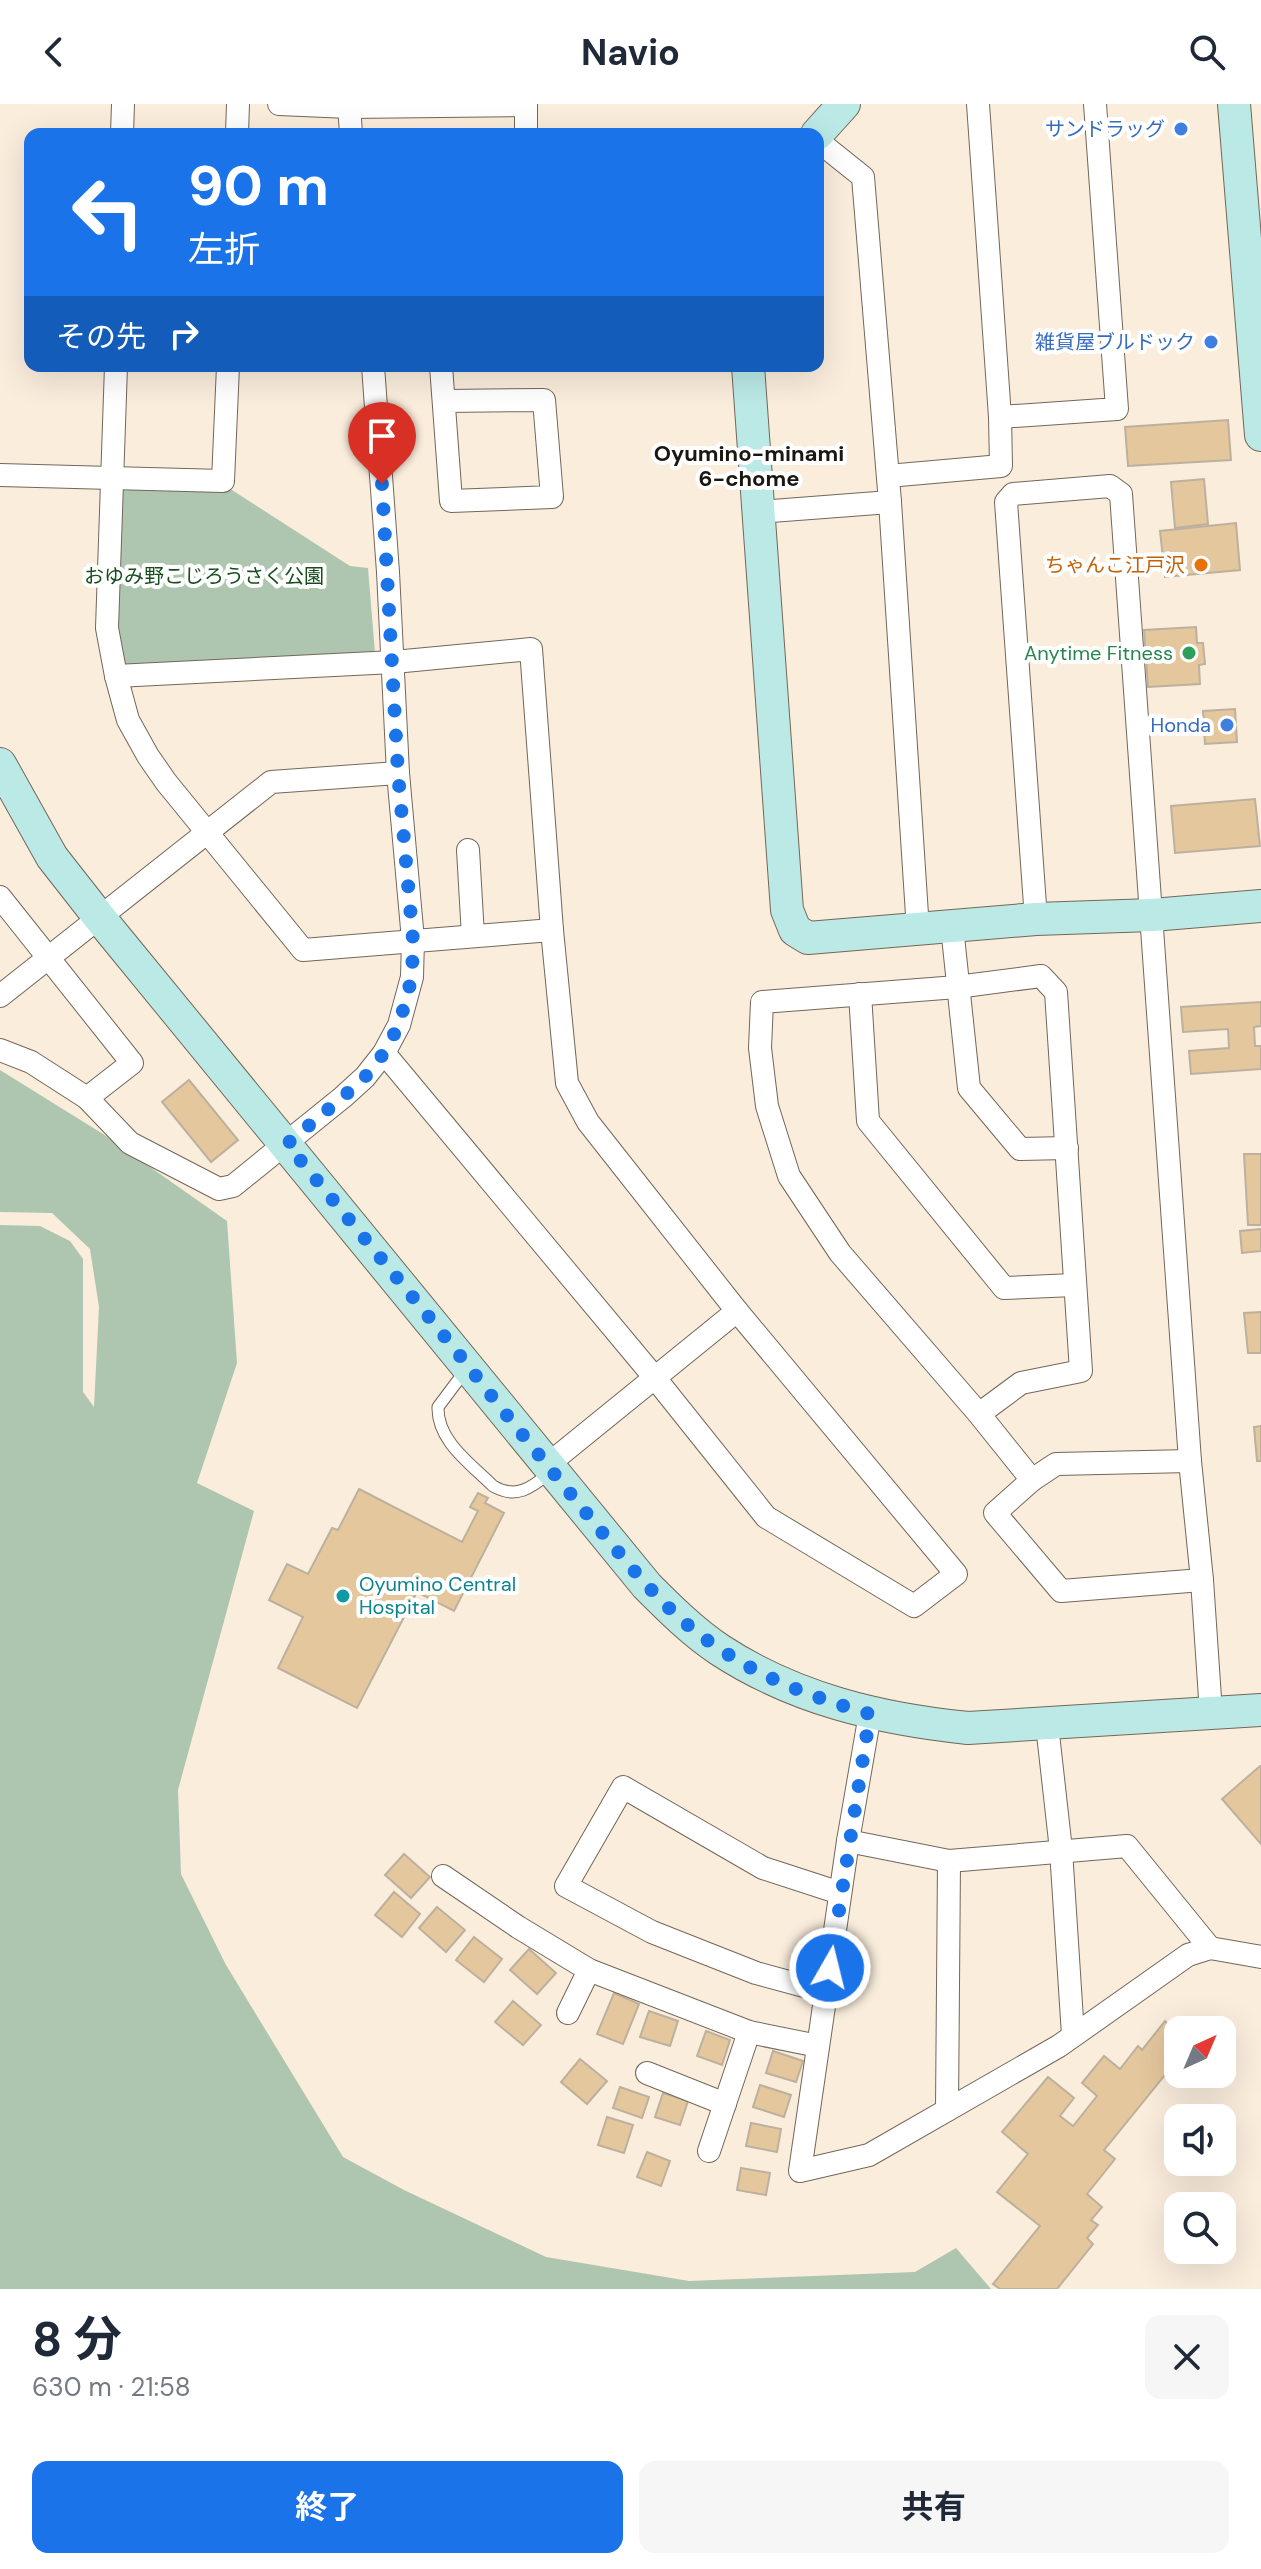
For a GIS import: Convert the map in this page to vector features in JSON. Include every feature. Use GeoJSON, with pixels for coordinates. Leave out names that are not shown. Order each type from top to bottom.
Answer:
{"type":"FeatureCollection","features":[{"type":"Feature","properties":{"kind":"street"},"geometry":{"type":"LineString","coordinates":[[122,128],[123,104]]}},
{"type":"Feature","properties":{"kind":"street"},"geometry":{"type":"LineString","coordinates":[[237,128],[238,104]]}},
{"type":"Feature","properties":{"kind":"street"},"geometry":{"type":"LineString","coordinates":[[279,104],[526,105],[526,128]]}},
{"type":"Feature","properties":{"kind":"street"},"geometry":{"type":"LineString","coordinates":[[822,128],[844,104]]}},
{"type":"Feature","properties":{"kind":"street"},"geometry":{"type":"LineString","coordinates":[[888,476],[1001,466],[978,104]]}},
{"type":"Feature","properties":{"kind":"street"},"geometry":{"type":"LineString","coordinates":[[1000,417],[1117,409],[1095,104]]}},
{"type":"Feature","properties":{"kind":"street"},"geometry":{"type":"LineString","coordinates":[[1234,104],[1261,435]]}},
{"type":"Feature","properties":{"kind":"street"},"geometry":{"type":"LineString","coordinates":[[349,105],[351,128]]}},
{"type":"Feature","properties":{"kind":"street"},"geometry":{"type":"LineString","coordinates":[[824,146],[863,177],[890,502],[918,930]]}},
{"type":"Feature","properties":{"kind":"street"},"geometry":{"type":"LineString","coordinates":[[116,372],[107,628],[116,676],[128,720],[148,756],[206,831],[303,950],[552,930]]}},
{"type":"Feature","properties":{"kind":"street"},"geometry":{"type":"LineString","coordinates":[[0,475],[223,481],[228,372]]}},
{"type":"Feature","properties":{"kind":"street"},"geometry":{"type":"LineString","coordinates":[[0,1050],[31,1062],[87,1098],[130,1143],[219,1189],[233,1186],[287,1144],[365,1077],[384,1053],[407,1001],[412,977],[413,940],[398,773],[394,662],[373,372]]}},
{"type":"Feature","properties":{"kind":"street"},"geometry":{"type":"LineString","coordinates":[[442,372],[451,501],[552,497],[544,400],[444,401]]}},
{"type":"Feature","properties":{"kind":"street"},"geometry":{"type":"LineString","coordinates":[[748,372],[787,910],[795,930],[808,938],[1036,919],[1152,915],[1261,906]]}},
{"type":"Feature","properties":{"kind":"street"},"geometry":{"type":"LineString","coordinates":[[1036,919],[1006,502],[1013,494],[1110,486],[1121,494],[1211,1713]]}},
{"type":"Feature","properties":{"kind":"street"},"geometry":{"type":"LineString","coordinates":[[759,512],[890,502]]}},
{"type":"Feature","properties":{"kind":"street"},"geometry":{"type":"LineString","coordinates":[[116,676],[394,662],[531,649],[567,1083],[588,1122],[737,1311],[956,1574],[914,1606],[766,1517],[655,1378],[384,1053]]}},
{"type":"Feature","properties":{"kind":"street"},"geometry":{"type":"LineString","coordinates":[[0,764],[52,857],[99,917],[647,1586],[683,1621],[720,1650],[788,1686],[870,1714],[968,1728],[1261,1710]]}},
{"type":"Feature","properties":{"kind":"street"},"geometry":{"type":"LineString","coordinates":[[0,996],[271,782],[398,773]]}},
{"type":"Feature","properties":{"kind":"street"},"geometry":{"type":"LineString","coordinates":[[468,850],[473,936]]}},
{"type":"Feature","properties":{"kind":"street"},"geometry":{"type":"LineString","coordinates":[[3,908],[49,957],[132,1063],[87,1098]]}},
{"type":"Feature","properties":{"kind":"street"},"geometry":{"type":"LineString","coordinates":[[952,927],[969,1088],[1020,1149],[1067,1148]]}},
{"type":"Feature","properties":{"kind":"street"},"geometry":{"type":"LineString","coordinates":[[979,1414],[1021,1383],[1081,1371],[1056,992],[1041,976],[957,987],[762,1002],[760,1048],[767,1106],[789,1176],[840,1253],[1032,1480]]}},
{"type":"Feature","properties":{"kind":"street"},"geometry":{"type":"LineString","coordinates":[[860,994],[868,1121],[1004,1288],[1074,1285]]}},
{"type":"Feature","properties":{"kind":"street"},"geometry":{"type":"LineString","coordinates":[[549,1469],[737,1311]]}},
{"type":"Feature","properties":{"kind":"street"},"geometry":{"type":"LineString","coordinates":[[1190,1461],[1056,1464],[1032,1480],[995,1513],[1061,1591],[1202,1580]]}},
{"type":"Feature","properties":{"kind":"street"},"geometry":{"type":"LineString","coordinates":[[870,1714],[840,1893],[800,2171],[869,2155],[1059,2046],[1188,1955],[1210,1948],[1261,1957]]}},
{"type":"Feature","properties":{"kind":"street"},"geometry":{"type":"LineString","coordinates":[[1047,1725],[1061,1850],[1073,2035]]}},
{"type":"Feature","properties":{"kind":"street"},"geometry":{"type":"LineString","coordinates":[[826,1992],[756,1973],[652,1932],[566,1886],[623,1787],[763,1868],[840,1893]]}},
{"type":"Feature","properties":{"kind":"street"},"geometry":{"type":"LineString","coordinates":[[848,1841],[949,1861],[1127,1846],[1210,1948]]}},
{"type":"Feature","properties":{"kind":"street"},"geometry":{"type":"LineString","coordinates":[[947,2110],[949,1861]]}},
{"type":"Feature","properties":{"kind":"street"},"geometry":{"type":"LineString","coordinates":[[443,1876],[589,1970],[749,2032],[818,2046]]}},
{"type":"Feature","properties":{"kind":"street"},"geometry":{"type":"LineString","coordinates":[[568,2013],[589,1970]]}},
{"type":"Feature","properties":{"kind":"street"},"geometry":{"type":"LineString","coordinates":[[709,2151],[749,2032]]}},
{"type":"Feature","properties":{"kind":"street"},"geometry":{"type":"LineString","coordinates":[[647,2073],[725,2104]]}},
{"type":"Feature","properties":{"kind":"lane"},"geometry":{"type":"LineString","coordinates":[[468,1366],[438,1407],[445,1437],[493,1486],[501,1490],[519,1493],[527,1490],[549,1469]]}},
{"type":"Feature","properties":{"kind":"green space","name":"おゆみ野こじろうさく公園"},"geometry":{"type":"Polygon","coordinates":[[[117,484],[232,490],[350,566],[368,568],[375,653],[122,670],[113,621],[117,484]]]}},
{"type":"Feature","properties":{"kind":"green space"},"geometry":{"type":"Polygon","coordinates":[[[0,1070],[103,1134],[227,1221],[237,1363],[197,1483],[254,1511],[178,1790],[181,1874],[226,1965],[343,2157],[404,2190],[546,2257],[689,2281],[915,2272],[956,2248],[991,2289],[0,2289],[0,1225],[40,1226],[70,1241],[83,1259],[83,1392],[94,1407],[99,1307],[90,1249],[52,1213],[0,1212],[0,1070]]]}},
{"type":"Feature","properties":{"kind":"building"},"geometry":{"type":"Polygon","coordinates":[[[1228,420],[1231,460],[1128,466],[1125,427],[1228,420]]]}},
{"type":"Feature","properties":{"kind":"building"},"geometry":{"type":"Polygon","coordinates":[[[1204,479],[1208,524],[1175,528],[1171,482],[1204,479]]]}},
{"type":"Feature","properties":{"kind":"building"},"geometry":{"type":"Polygon","coordinates":[[[1236,523],[1240,570],[1165,577],[1160,531],[1236,523]]]}},
{"type":"Feature","properties":{"kind":"building"},"geometry":{"type":"Polygon","coordinates":[[[1196,627],[1197,643],[1203,643],[1205,664],[1199,665],[1200,684],[1148,687],[1144,630],[1196,627]]]}},
{"type":"Feature","properties":{"kind":"building"},"geometry":{"type":"Polygon","coordinates":[[[1235,709],[1237,742],[1205,744],[1203,711],[1235,709]]]}},
{"type":"Feature","properties":{"kind":"building"},"geometry":{"type":"Polygon","coordinates":[[[1255,799],[1260,846],[1175,853],[1171,806],[1255,799]]]}},
{"type":"Feature","properties":{"kind":"building"},"geometry":{"type":"Polygon","coordinates":[[[1261,1002],[1261,1026],[1254,1027],[1255,1046],[1261,1046],[1261,1069],[1191,1074],[1189,1051],[1229,1048],[1228,1029],[1183,1032],[1181,1007],[1261,1002]]]}},
{"type":"Feature","properties":{"kind":"building"},"geometry":{"type":"Polygon","coordinates":[[[189,1080],[238,1140],[211,1162],[162,1102],[189,1080]]]}},
{"type":"Feature","properties":{"kind":"building"},"geometry":{"type":"Polygon","coordinates":[[[1244,1154],[1261,1154],[1261,1225],[1248,1225],[1244,1154]]]}},
{"type":"Feature","properties":{"kind":"building"},"geometry":{"type":"Polygon","coordinates":[[[1261,1229],[1261,1251],[1242,1253],[1240,1231],[1261,1229]]]}},
{"type":"Feature","properties":{"kind":"building"},"geometry":{"type":"Polygon","coordinates":[[[1261,1312],[1261,1353],[1248,1353],[1244,1313],[1261,1312]]]}},
{"type":"Feature","properties":{"kind":"building"},"geometry":{"type":"Polygon","coordinates":[[[1261,1426],[1261,1461],[1257,1461],[1254,1427],[1261,1426]]]}},
{"type":"Feature","properties":{"kind":"building","name":"Oyumino Central Hospital"},"geometry":{"type":"Polygon","coordinates":[[[359,1489],[462,1542],[478,1511],[470,1507],[478,1493],[488,1498],[485,1503],[504,1513],[454,1611],[417,1592],[357,1708],[278,1668],[303,1617],[269,1600],[287,1564],[308,1574],[332,1528],[338,1530],[359,1489]]]}},
{"type":"Feature","properties":{"kind":"building"},"geometry":{"type":"Polygon","coordinates":[[[1261,1767],[1261,1844],[1222,1799],[1261,1767]]]}},
{"type":"Feature","properties":{"kind":"building"},"geometry":{"type":"Polygon","coordinates":[[[404,1854],[430,1877],[411,1898],[385,1875],[404,1854]]]}},
{"type":"Feature","properties":{"kind":"building"},"geometry":{"type":"Polygon","coordinates":[[[394,1892],[420,1914],[402,1937],[375,1915],[394,1892]]]}},
{"type":"Feature","properties":{"kind":"building"},"geometry":{"type":"Polygon","coordinates":[[[437,1907],[465,1930],[446,1952],[419,1928],[437,1907]]]}},
{"type":"Feature","properties":{"kind":"building"},"geometry":{"type":"Polygon","coordinates":[[[474,1937],[502,1959],[484,1982],[456,1960],[474,1937]]]}},
{"type":"Feature","properties":{"kind":"building"},"geometry":{"type":"Polygon","coordinates":[[[529,1949],[556,1973],[537,1994],[510,1970],[529,1949]]]}},
{"type":"Feature","properties":{"kind":"building"},"geometry":{"type":"Polygon","coordinates":[[[614,1993],[639,2004],[623,2044],[597,2034],[614,1993]]]}},
{"type":"Feature","properties":{"kind":"building"},"geometry":{"type":"Polygon","coordinates":[[[513,2001],[541,2025],[523,2045],[495,2022],[513,2001]]]}},
{"type":"Feature","properties":{"kind":"building"},"geometry":{"type":"Polygon","coordinates":[[[649,2011],[678,2021],[670,2046],[640,2037],[649,2011]]]}},
{"type":"Feature","properties":{"kind":"building"},"geometry":{"type":"Polygon","coordinates":[[[1164,2022],[1164,2076],[1104,2150],[1115,2159],[1087,2194],[1102,2207],[1091,2220],[1098,2225],[1087,2238],[1093,2244],[1057,2289],[1000,2289],[993,2284],[1040,2226],[997,2192],[1028,2154],[1002,2132],[1048,2077],[1074,2098],[1060,2116],[1073,2126],[1097,2096],[1082,2083],[1104,2056],[1120,2069],[1138,2046],[1142,2050],[1164,2022]]]}},
{"type":"Feature","properties":{"kind":"building"},"geometry":{"type":"Polygon","coordinates":[[[706,2031],[730,2040],[722,2065],[697,2056],[706,2031]]]}},
{"type":"Feature","properties":{"kind":"building"},"geometry":{"type":"Polygon","coordinates":[[[773,2051],[803,2061],[796,2082],[766,2073],[773,2051]]]}},
{"type":"Feature","properties":{"kind":"building"},"geometry":{"type":"Polygon","coordinates":[[[580,2059],[607,2081],[587,2104],[561,2082],[580,2059]]]}},
{"type":"Feature","properties":{"kind":"building"},"geometry":{"type":"Polygon","coordinates":[[[760,2085],[791,2095],[784,2117],[753,2107],[760,2085]]]}},
{"type":"Feature","properties":{"kind":"building"},"geometry":{"type":"Polygon","coordinates":[[[620,2087],[649,2097],[642,2118],[613,2108],[620,2087]]]}},
{"type":"Feature","properties":{"kind":"building"},"geometry":{"type":"Polygon","coordinates":[[[663,2093],[688,2101],[680,2125],[655,2117],[663,2093]]]}},
{"type":"Feature","properties":{"kind":"building"},"geometry":{"type":"Polygon","coordinates":[[[607,2117],[633,2125],[624,2153],[598,2145],[607,2117]]]}},
{"type":"Feature","properties":{"kind":"building"},"geometry":{"type":"Polygon","coordinates":[[[751,2123],[781,2129],[777,2152],[746,2146],[751,2123]]]}},
{"type":"Feature","properties":{"kind":"building"},"geometry":{"type":"Polygon","coordinates":[[[647,2152],[670,2161],[661,2186],[637,2177],[647,2152]]]}},
{"type":"Feature","properties":{"kind":"building"},"geometry":{"type":"Polygon","coordinates":[[[741,2168],[770,2173],[766,2195],[737,2190],[741,2168]]]}},
{"type":"Feature","properties":{"kind":"place","name":"サンドラッグ"},"geometry":{"type":"Point","coordinates":[1181,129]}},
{"type":"Feature","properties":{"kind":"place","name":"雑貨屋ブルドック"},"geometry":{"type":"Point","coordinates":[1211,342]}},
{"type":"Feature","properties":{"kind":"place","name":"ちゃんこ江戸沢"},"geometry":{"type":"Point","coordinates":[1201,565]}},
{"type":"Feature","properties":{"kind":"place","name":"Anytime Fitness"},"geometry":{"type":"Point","coordinates":[1189,653]}},
{"type":"Feature","properties":{"kind":"place","name":"Honda"},"geometry":{"type":"Point","coordinates":[1227,725]}},
{"type":"Feature","properties":{"kind":"place","name":"Oyumino Central Hospital"},"geometry":{"type":"Point","coordinates":[343,1596]}},
{"type":"Feature","properties":{"kind":"district","name":"Oyumino-minami 6-chome"},"geometry":{"type":"Point","coordinates":[749,466]}},
{"type":"Feature","properties":{"kind":"route"},"geometry":{"type":"LineString","coordinates":[[382,484],[398,773],[413,940],[412,977],[399,1025],[384,1053],[365,1077],[287,1144],[552,1472],[665,1604],[720,1650],[765,1675],[800,1692],[870,1714],[830,1968]]}}]}
